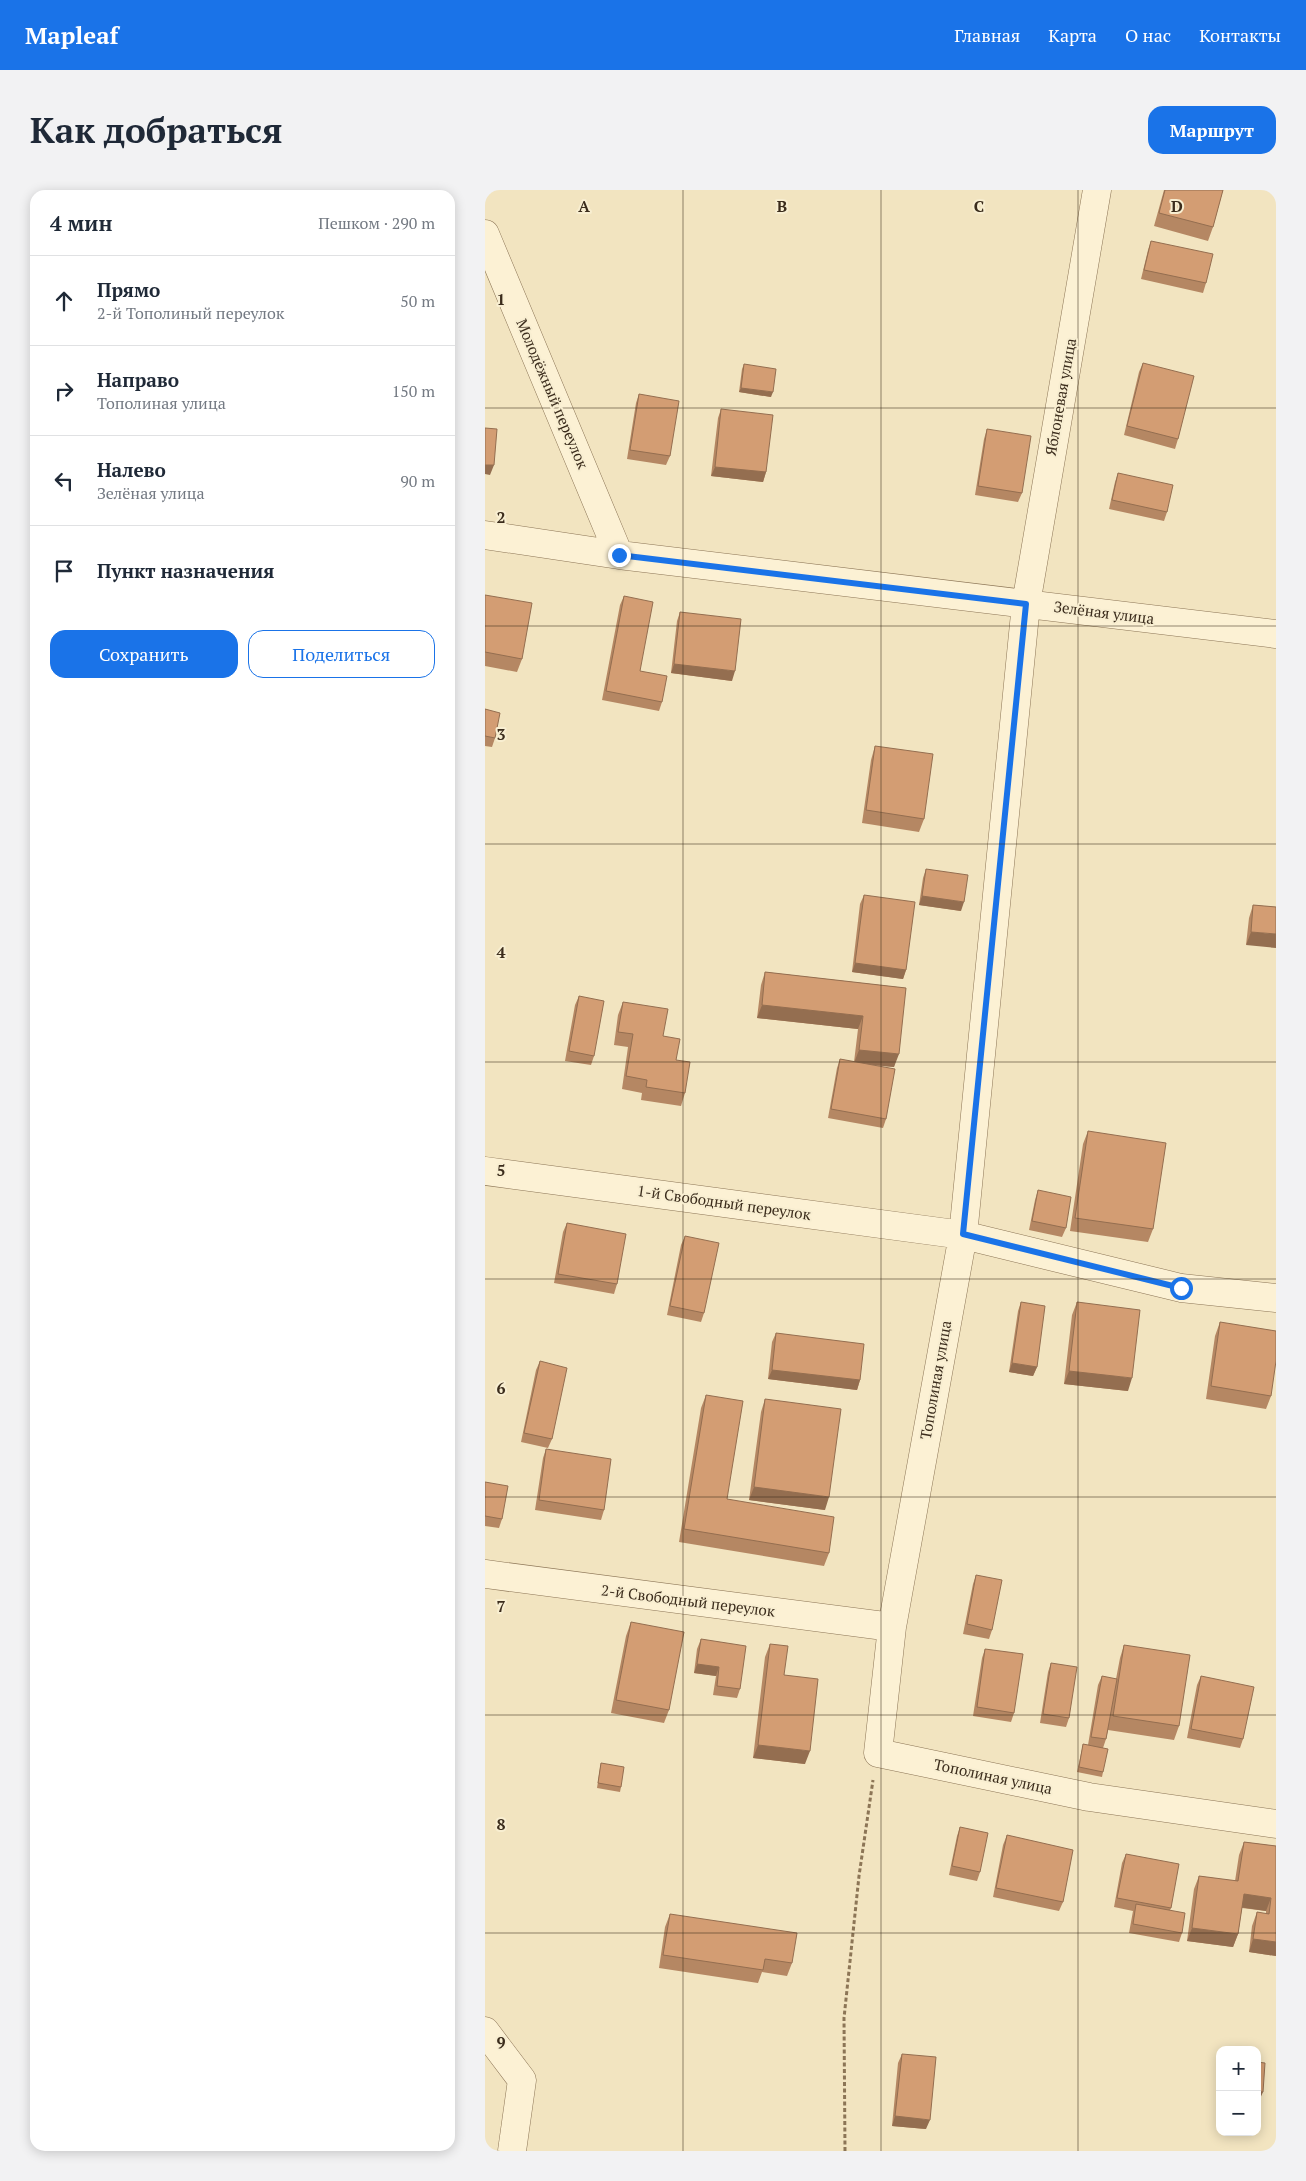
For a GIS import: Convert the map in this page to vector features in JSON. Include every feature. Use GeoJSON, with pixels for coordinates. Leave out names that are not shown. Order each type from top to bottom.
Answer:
{"type":"FeatureCollection","features":[{"type":"Feature","properties":{"kind":"street","name":"Яблоневая улица"},"geometry":{"type":"LineString","coordinates":[[1026,604],[1097,190]]}},
{"type":"Feature","properties":{"kind":"street","name":"Молодёжный переулок"},"geometry":{"type":"LineString","coordinates":[[485,234],[619,555]]}},
{"type":"Feature","properties":{"kind":"street","name":"Зелёная улица"},"geometry":{"type":"LineString","coordinates":[[485,535],[619,555],[1276,634]]}},
{"type":"Feature","properties":{"kind":"street","name":"Тополиная улица"},"geometry":{"type":"LineString","coordinates":[[1026,604],[963,1234],[892,1627],[878,1753],[1089,1797],[1276,1824]]}},
{"type":"Feature","properties":{"kind":"street","name":"1-й Свободный переулок"},"geometry":{"type":"LineString","coordinates":[[485,1171],[963,1234],[1181,1288],[1276,1298]]}},
{"type":"Feature","properties":{"kind":"street","name":"2-й Свободный переулок"},"geometry":{"type":"LineString","coordinates":[[485,1574],[892,1627]]}},
{"type":"Feature","properties":{"kind":"street"},"geometry":{"type":"LineString","coordinates":[[485,2031],[522,2080],[512,2151]]}},
{"type":"Feature","properties":{"kind":"path"},"geometry":{"type":"LineString","coordinates":[[845,2151],[844,2018],[859,1876],[878,1753]]}},
{"type":"Feature","properties":{"kind":"building"},"geometry":{"type":"Polygon","coordinates":[[[1165,190],[1223,190],[1213,227],[1159,213],[1165,190]]]}},
{"type":"Feature","properties":{"kind":"building"},"geometry":{"type":"Polygon","coordinates":[[[1151,241],[1213,254],[1206,283],[1144,270],[1151,241]]]}},
{"type":"Feature","properties":{"kind":"building"},"geometry":{"type":"Polygon","coordinates":[[[1143,363],[1194,376],[1178,439],[1127,426],[1143,363]]]}},
{"type":"Feature","properties":{"kind":"building"},"geometry":{"type":"Polygon","coordinates":[[[744,364],[776,369],[773,392],[741,388],[744,364]]]}},
{"type":"Feature","properties":{"kind":"building"},"geometry":{"type":"Polygon","coordinates":[[[639,394],[679,401],[670,456],[630,450],[639,394]]]}},
{"type":"Feature","properties":{"kind":"building"},"geometry":{"type":"Polygon","coordinates":[[[721,409],[773,415],[766,472],[715,467],[721,409]]]}},
{"type":"Feature","properties":{"kind":"building"},"geometry":{"type":"Polygon","coordinates":[[[485,428],[497,429],[494,465],[485,465],[485,428]]]}},
{"type":"Feature","properties":{"kind":"building"},"geometry":{"type":"Polygon","coordinates":[[[987,429],[1031,436],[1022,493],[978,486],[987,429]]]}},
{"type":"Feature","properties":{"kind":"building"},"geometry":{"type":"Polygon","coordinates":[[[1118,473],[1173,485],[1167,512],[1112,500],[1118,473]]]}},
{"type":"Feature","properties":{"kind":"building"},"geometry":{"type":"Polygon","coordinates":[[[485,595],[532,603],[522,659],[485,652],[485,595]]]}},
{"type":"Feature","properties":{"kind":"building"},"geometry":{"type":"Polygon","coordinates":[[[624,596],[653,602],[640,671],[667,676],[662,702],[606,691],[624,596]]]}},
{"type":"Feature","properties":{"kind":"building"},"geometry":{"type":"Polygon","coordinates":[[[680,612],[741,619],[735,671],[674,664],[680,612]]]}},
{"type":"Feature","properties":{"kind":"building"},"geometry":{"type":"Polygon","coordinates":[[[485,709],[500,713],[495,738],[485,736],[485,709]]]}},
{"type":"Feature","properties":{"kind":"building"},"geometry":{"type":"Polygon","coordinates":[[[875,746],[933,754],[924,819],[866,810],[875,746]]]}},
{"type":"Feature","properties":{"kind":"building"},"geometry":{"type":"Polygon","coordinates":[[[926,869],[968,875],[964,902],[922,896],[926,869]]]}},
{"type":"Feature","properties":{"kind":"building"},"geometry":{"type":"Polygon","coordinates":[[[864,895],[915,902],[906,970],[855,963],[864,895]]]}},
{"type":"Feature","properties":{"kind":"building"},"geometry":{"type":"Polygon","coordinates":[[[1253,905],[1276,907],[1276,934],[1251,932],[1253,905]]]}},
{"type":"Feature","properties":{"kind":"building"},"geometry":{"type":"Polygon","coordinates":[[[765,972],[906,988],[899,1054],[859,1050],[863,1016],[762,1005],[765,972]]]}},
{"type":"Feature","properties":{"kind":"building"},"geometry":{"type":"Polygon","coordinates":[[[579,996],[604,1001],[594,1056],[569,1051],[579,996]]]}},
{"type":"Feature","properties":{"kind":"building"},"geometry":{"type":"Polygon","coordinates":[[[623,1002],[668,1009],[663,1036],[680,1039],[676,1060],[690,1062],[685,1093],[646,1087],[647,1080],[626,1076],[633,1034],[618,1032],[623,1002]]]}},
{"type":"Feature","properties":{"kind":"building"},"geometry":{"type":"Polygon","coordinates":[[[840,1059],[895,1069],[886,1119],[831,1109],[840,1059]]]}},
{"type":"Feature","properties":{"kind":"building"},"geometry":{"type":"Polygon","coordinates":[[[1088,1131],[1166,1143],[1153,1229],[1075,1218],[1088,1131]]]}},
{"type":"Feature","properties":{"kind":"building"},"geometry":{"type":"Polygon","coordinates":[[[1038,1190],[1071,1197],[1066,1228],[1032,1221],[1038,1190]]]}},
{"type":"Feature","properties":{"kind":"building"},"geometry":{"type":"Polygon","coordinates":[[[567,1223],[626,1234],[617,1284],[558,1274],[567,1223]]]}},
{"type":"Feature","properties":{"kind":"building"},"geometry":{"type":"Polygon","coordinates":[[[685,1236],[719,1243],[704,1313],[670,1306],[685,1236]]]}},
{"type":"Feature","properties":{"kind":"building"},"geometry":{"type":"Polygon","coordinates":[[[1021,1302],[1045,1306],[1037,1367],[1012,1363],[1021,1302]]]}},
{"type":"Feature","properties":{"kind":"building"},"geometry":{"type":"Polygon","coordinates":[[[1077,1302],[1140,1310],[1132,1378],[1069,1371],[1077,1302]]]}},
{"type":"Feature","properties":{"kind":"building"},"geometry":{"type":"Polygon","coordinates":[[[1220,1322],[1276,1331],[1276,1361],[1271,1396],[1211,1386],[1220,1322]]]}},
{"type":"Feature","properties":{"kind":"building"},"geometry":{"type":"Polygon","coordinates":[[[776,1333],[864,1344],[860,1380],[772,1370],[776,1333]]]}},
{"type":"Feature","properties":{"kind":"building"},"geometry":{"type":"Polygon","coordinates":[[[540,1361],[567,1368],[552,1439],[524,1433],[540,1361]]]}},
{"type":"Feature","properties":{"kind":"building"},"geometry":{"type":"Polygon","coordinates":[[[706,1395],[743,1401],[727,1499],[834,1517],[829,1553],[684,1529],[706,1395]]]}},
{"type":"Feature","properties":{"kind":"building"},"geometry":{"type":"Polygon","coordinates":[[[765,1399],[841,1409],[829,1497],[754,1487],[765,1399]]]}},
{"type":"Feature","properties":{"kind":"building"},"geometry":{"type":"Polygon","coordinates":[[[546,1449],[611,1459],[604,1510],[539,1500],[546,1449]]]}},
{"type":"Feature","properties":{"kind":"building"},"geometry":{"type":"Polygon","coordinates":[[[485,1482],[508,1486],[502,1519],[485,1516],[485,1482]]]}},
{"type":"Feature","properties":{"kind":"building"},"geometry":{"type":"Polygon","coordinates":[[[976,1575],[1002,1580],[992,1630],[967,1624],[976,1575]]]}},
{"type":"Feature","properties":{"kind":"building"},"geometry":{"type":"Polygon","coordinates":[[[631,1622],[684,1632],[669,1710],[616,1700],[631,1622]]]}},
{"type":"Feature","properties":{"kind":"building"},"geometry":{"type":"Polygon","coordinates":[[[701,1639],[746,1646],[740,1689],[717,1686],[719,1667],[697,1664],[701,1639]]]}},
{"type":"Feature","properties":{"kind":"building"},"geometry":{"type":"Polygon","coordinates":[[[770,1644],[788,1646],[784,1675],[818,1679],[810,1751],[758,1745],[770,1644]]]}},
{"type":"Feature","properties":{"kind":"building"},"geometry":{"type":"Polygon","coordinates":[[[1124,1645],[1190,1655],[1179,1726],[1113,1716],[1124,1645]]]}},
{"type":"Feature","properties":{"kind":"building"},"geometry":{"type":"Polygon","coordinates":[[[985,1649],[1023,1654],[1014,1713],[977,1707],[985,1649]]]}},
{"type":"Feature","properties":{"kind":"building"},"geometry":{"type":"Polygon","coordinates":[[[1051,1663],[1077,1667],[1069,1718],[1043,1714],[1051,1663]]]}},
{"type":"Feature","properties":{"kind":"building"},"geometry":{"type":"Polygon","coordinates":[[[1102,1676],[1117,1679],[1106,1739],[1091,1737],[1102,1676]]]}},
{"type":"Feature","properties":{"kind":"building"},"geometry":{"type":"Polygon","coordinates":[[[1201,1676],[1254,1687],[1243,1739],[1191,1729],[1201,1676]]]}},
{"type":"Feature","properties":{"kind":"building"},"geometry":{"type":"Polygon","coordinates":[[[1083,1744],[1108,1749],[1103,1772],[1079,1767],[1083,1744]]]}},
{"type":"Feature","properties":{"kind":"building"},"geometry":{"type":"Polygon","coordinates":[[[601,1763],[624,1767],[621,1787],[598,1783],[601,1763]]]}},
{"type":"Feature","properties":{"kind":"building"},"geometry":{"type":"Polygon","coordinates":[[[960,1827],[988,1833],[980,1872],[952,1866],[960,1827]]]}},
{"type":"Feature","properties":{"kind":"building"},"geometry":{"type":"Polygon","coordinates":[[[1007,1835],[1073,1850],[1063,1902],[996,1888],[1007,1835]]]}},
{"type":"Feature","properties":{"kind":"building"},"geometry":{"type":"Polygon","coordinates":[[[1244,1842],[1276,1846],[1276,1942],[1253,1939],[1257,1912],[1269,1914],[1271,1898],[1244,1894],[1238,1934],[1192,1928],[1199,1876],[1238,1881],[1244,1842]]]}},
{"type":"Feature","properties":{"kind":"building"},"geometry":{"type":"Polygon","coordinates":[[[1126,1854],[1179,1864],[1171,1908],[1117,1898],[1126,1854]]]}},
{"type":"Feature","properties":{"kind":"building"},"geometry":{"type":"Polygon","coordinates":[[[1136,1904],[1185,1913],[1182,1933],[1133,1924],[1136,1904]]]}},
{"type":"Feature","properties":{"kind":"building"},"geometry":{"type":"Polygon","coordinates":[[[670,1914],[797,1933],[792,1963],[765,1959],[763,1970],[663,1955],[670,1914]]]}},
{"type":"Feature","properties":{"kind":"building"},"geometry":{"type":"Polygon","coordinates":[[[902,2054],[936,2057],[930,2120],[895,2116],[902,2054]]]}},
{"type":"Feature","properties":{"kind":"building"},"geometry":{"type":"Polygon","coordinates":[[[1261,2062],[1265,2063],[1263,2092],[1261,2092],[1261,2062]]]}},
{"type":"Feature","properties":{"kind":"route"},"geometry":{"type":"LineString","coordinates":[[619,555],[1026,604],[963,1234],[1181,1288]]}}]}
